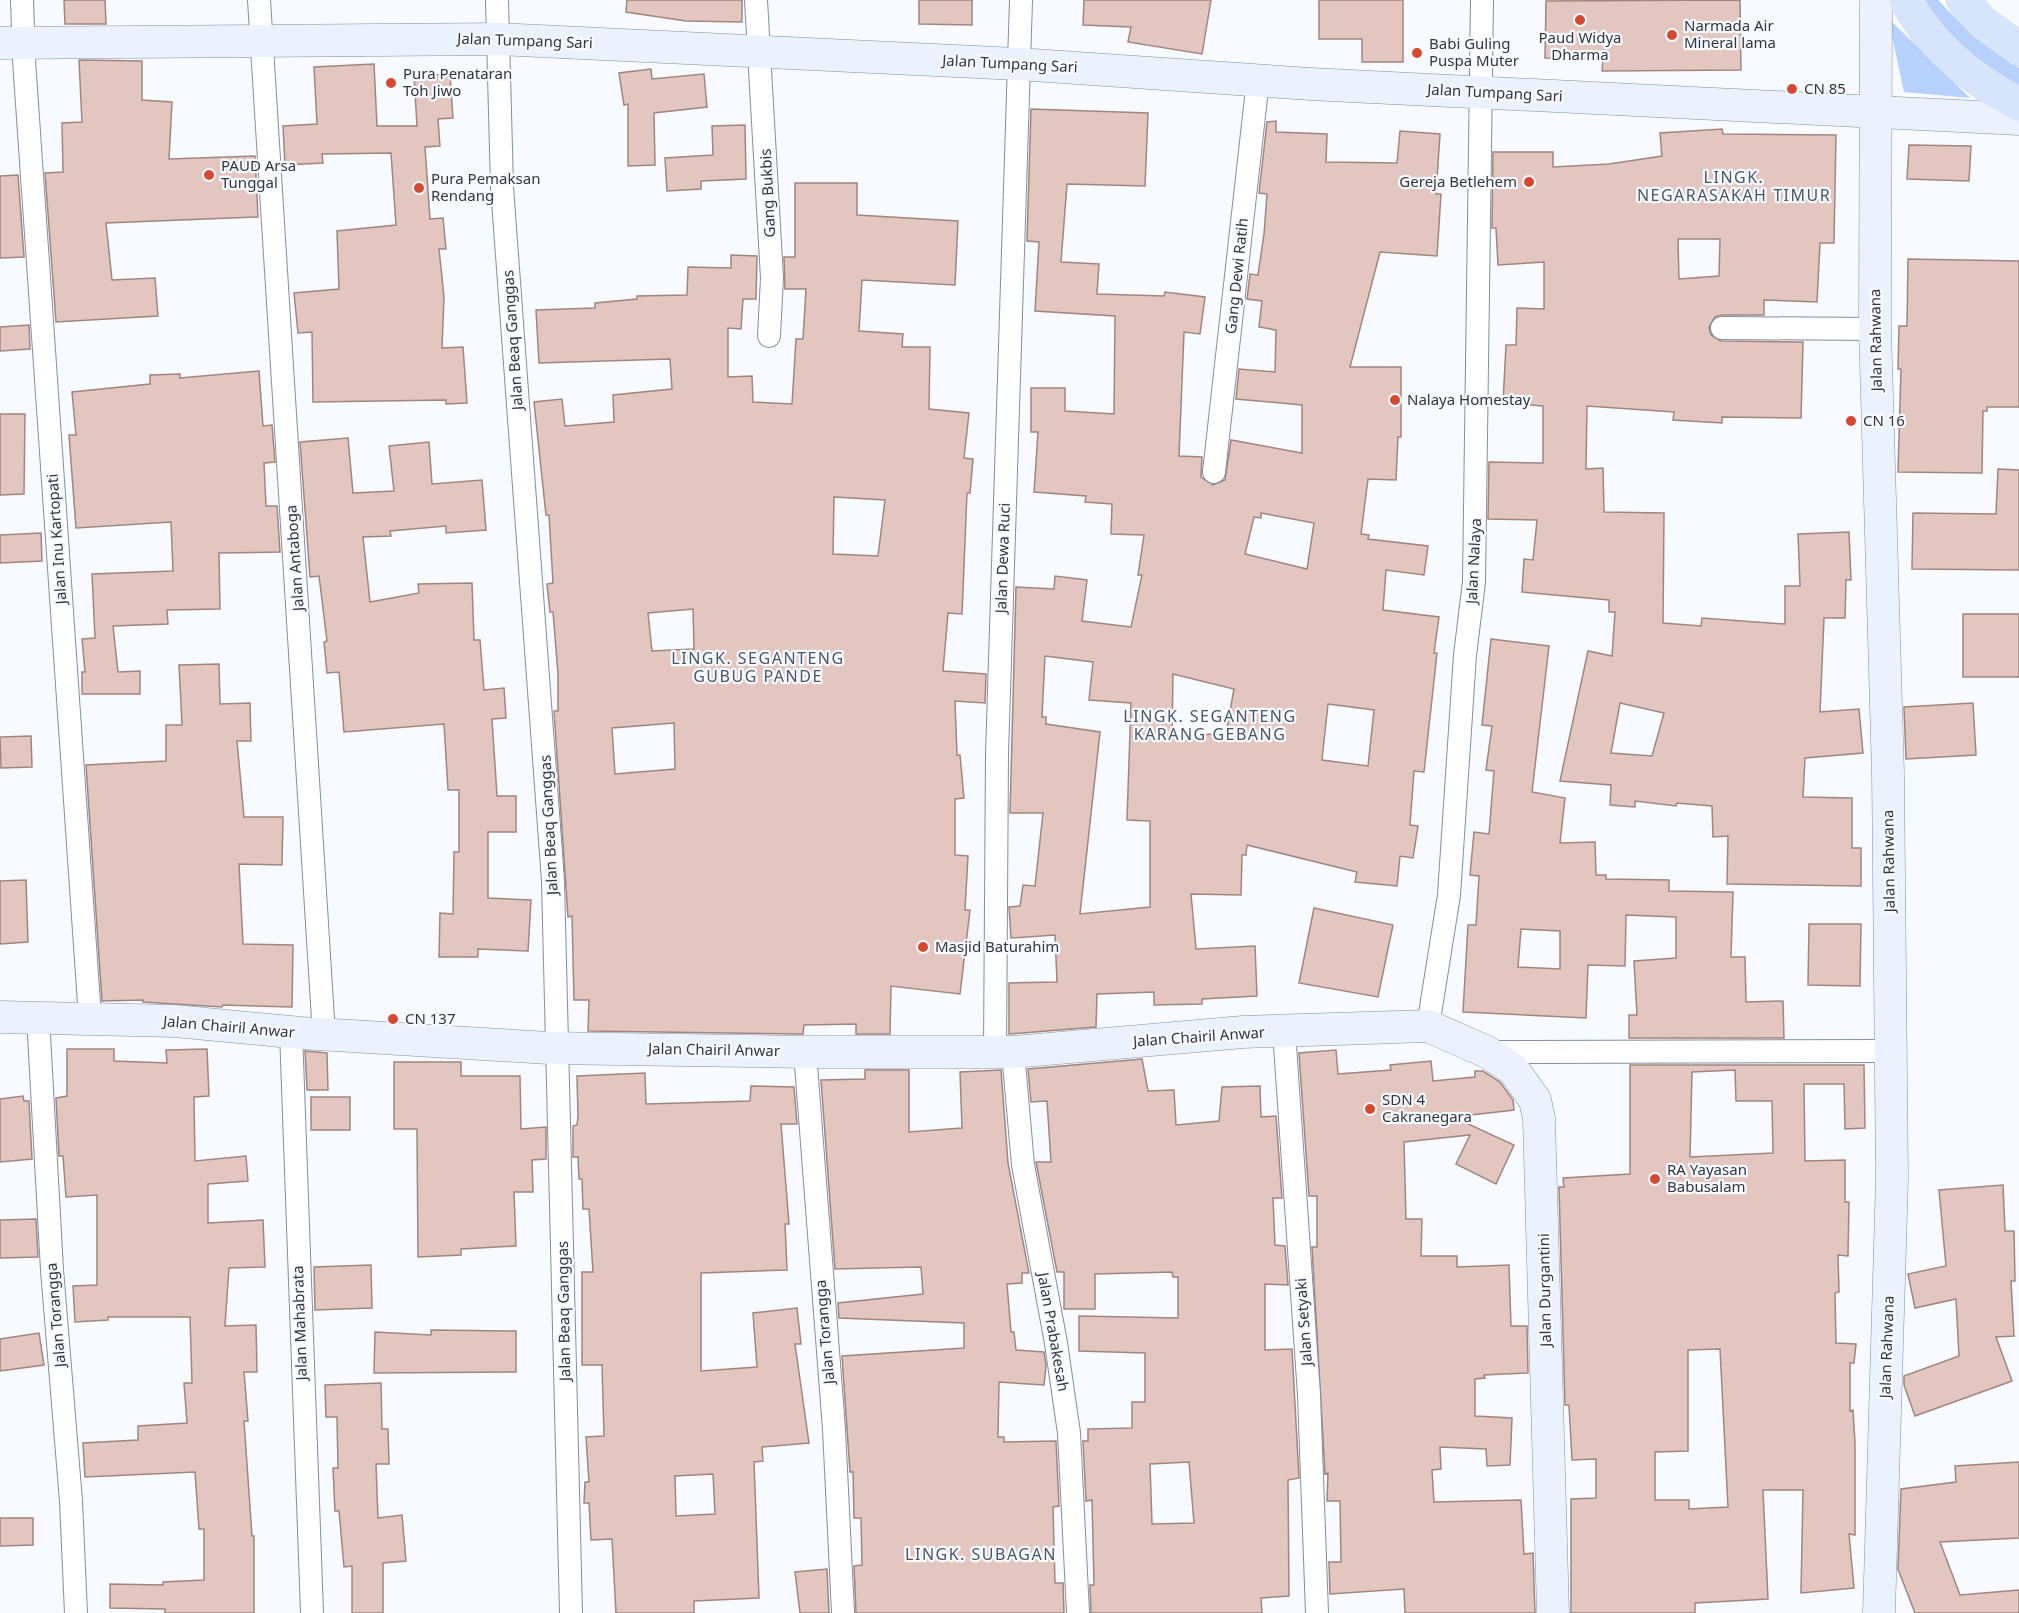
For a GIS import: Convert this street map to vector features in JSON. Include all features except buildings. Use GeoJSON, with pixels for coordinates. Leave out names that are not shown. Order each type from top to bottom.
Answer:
{"type":"FeatureCollection","features":[{"type":"Feature","properties":{"kind":"main road"},"geometry":{"type":"LineString","coordinates":[[1906,0],[1912,11],[1957,65],[1988,87],[2019,104]]}},
{"type":"Feature","properties":{"kind":"main road"},"geometry":{"type":"LineString","coordinates":[[1963,0],[1982,22],[2019,49]]}},
{"type":"Feature","properties":{"kind":"street","name":"Jalan Inu Kartopati"},"geometry":{"type":"LineString","coordinates":[[22,0],[16,49],[90,1018]]}},
{"type":"Feature","properties":{"kind":"street","name":"Jalan Antaboga"},"geometry":{"type":"LineString","coordinates":[[259,0],[266,82],[324,1035]]}},
{"type":"Feature","properties":{"kind":"street","name":"Jalan Beaq Ganggas"},"geometry":{"type":"LineString","coordinates":[[497,0],[503,199],[521,460],[547,777],[557,1048],[571,1613]]}},
{"type":"Feature","properties":{"kind":"street","name":"Gang Bukbis"},"geometry":{"type":"LineString","coordinates":[[756,0],[772,278],[769,336]]}},
{"type":"Feature","properties":{"kind":"street","name":"Jalan Dewa Ruci"},"geometry":{"type":"LineString","coordinates":[[1004,1052],[997,754],[1018,64],[1022,0]]}},
{"type":"Feature","properties":{"kind":"street","name":"Jalan Nalaya"},"geometry":{"type":"LineString","coordinates":[[1428,1026],[1449,895],[1465,655],[1474,582],[1482,0]]}},
{"type":"Feature","properties":{"kind":"street","name":"Jalan Rahwana"},"geometry":{"type":"LineString","coordinates":[[1875,0],[1877,110],[1875,329],[1888,785],[1892,1178],[1879,1613]]}},
{"type":"Feature","properties":{"kind":"street","name":"Jalan Tumpang Sari"},"geometry":{"type":"LineString","coordinates":[[16,49],[262,40],[498,39],[1018,64],[1258,80],[2019,119]]}},
{"type":"Feature","properties":{"kind":"street","name":"Gang Dewi Ratih"},"geometry":{"type":"LineString","coordinates":[[1215,472],[1258,80]]}},
{"type":"Feature","properties":{"kind":"street"},"geometry":{"type":"LineString","coordinates":[[1722,328],[1875,329]]}},
{"type":"Feature","properties":{"kind":"street","name":"Jalan Chairil Anwar"},"geometry":{"type":"LineString","coordinates":[[0,1017],[176,1021],[324,1035],[557,1048],[805,1052],[1004,1052],[1242,1032],[1428,1026]]}},
{"type":"Feature","properties":{"kind":"street","name":"Jalan Torangga"},"geometry":{"type":"LineString","coordinates":[[38,1017],[52,1270],[71,1501],[76,1613]]}},
{"type":"Feature","properties":{"kind":"street","name":"Jalan Durgantini"},"geometry":{"type":"LineString","coordinates":[[1428,1026],[1487,1052],[1513,1069],[1535,1100],[1539,1119],[1553,1613]]}},
{"type":"Feature","properties":{"kind":"street","name":"Jalan Setyaki"},"geometry":{"type":"LineString","coordinates":[[1284,1031],[1309,1395],[1317,1613]]}},
{"type":"Feature","properties":{"kind":"street","name":"Jalan Mahabrata"},"geometry":{"type":"LineString","coordinates":[[291,1032],[312,1613]]}},
{"type":"Feature","properties":{"kind":"street"},"geometry":{"type":"LineString","coordinates":[[1487,1052],[1890,1051]]}},
{"type":"Feature","properties":{"kind":"street","name":"Jalan Torangga"},"geometry":{"type":"LineString","coordinates":[[805,1052],[834,1429],[843,1613]]}},
{"type":"Feature","properties":{"kind":"street","name":"Jalan Prabakesah"},"geometry":{"type":"LineString","coordinates":[[1004,1052],[1056,1343],[1069,1433],[1078,1613]]}},
{"type":"Feature","properties":{"kind":"shaded area"},"geometry":{"type":"Polygon","coordinates":[[[1919,0],[1938,0],[1968,31],[2019,68],[2019,93],[1987,73],[1919,0]]]}},
{"type":"Feature","properties":{"kind":"shaded area"},"geometry":{"type":"Polygon","coordinates":[[[1888,18],[1970,98],[1904,92],[1888,18]]]}},
{"type":"Feature","properties":{"kind":"place","name":"Paud Widya Dharma"},"geometry":{"type":"Point","coordinates":[1580,20]}},
{"type":"Feature","properties":{"kind":"place","name":"Narmada Air Mineral lama"},"geometry":{"type":"Point","coordinates":[1672,35]}},
{"type":"Feature","properties":{"kind":"place","name":"Babi Guling Puspa Muter"},"geometry":{"type":"Point","coordinates":[1417,53]}},
{"type":"Feature","properties":{"kind":"place","name":"Pura Penataran Toh Jiwo"},"geometry":{"type":"Point","coordinates":[391,83]}},
{"type":"Feature","properties":{"kind":"place","name":"CN 85"},"geometry":{"type":"Point","coordinates":[1792,89]}},
{"type":"Feature","properties":{"kind":"place","name":"PAUD Arsa Tunggal"},"geometry":{"type":"Point","coordinates":[209,175]}},
{"type":"Feature","properties":{"kind":"place","name":"Gereja Betlehem"},"geometry":{"type":"Point","coordinates":[1529,182]}},
{"type":"Feature","properties":{"kind":"place","name":"Pura Pemaksan Rendang"},"geometry":{"type":"Point","coordinates":[419,188]}},
{"type":"Feature","properties":{"kind":"place","name":"Nalaya Homestay"},"geometry":{"type":"Point","coordinates":[1395,400]}},
{"type":"Feature","properties":{"kind":"place","name":"CN 16"},"geometry":{"type":"Point","coordinates":[1851,421]}},
{"type":"Feature","properties":{"kind":"place","name":"Masjid Baturahim"},"geometry":{"type":"Point","coordinates":[923,947]}},
{"type":"Feature","properties":{"kind":"place","name":"CN 137"},"geometry":{"type":"Point","coordinates":[393,1019]}},
{"type":"Feature","properties":{"kind":"place","name":"SDN 4 Cakranegara"},"geometry":{"type":"Point","coordinates":[1370,1109]}},
{"type":"Feature","properties":{"kind":"place","name":"RA Yayasan Babusalam"},"geometry":{"type":"Point","coordinates":[1655,1179]}},
{"type":"Feature","properties":{"kind":"district","name":"LINGK. NEGARASAKAH TIMUR"},"geometry":{"type":"Point","coordinates":[1734,186]}},
{"type":"Feature","properties":{"kind":"district","name":"LINGK. SEGANTENG GUBUG PANDE"},"geometry":{"type":"Point","coordinates":[758,667]}},
{"type":"Feature","properties":{"kind":"district","name":"LINGK. SEGANTENG KARANG GEBANG"},"geometry":{"type":"Point","coordinates":[1210,725]}},
{"type":"Feature","properties":{"kind":"district","name":"LINGK. SUBAGAN"},"geometry":{"type":"Point","coordinates":[981,1554]}}]}
